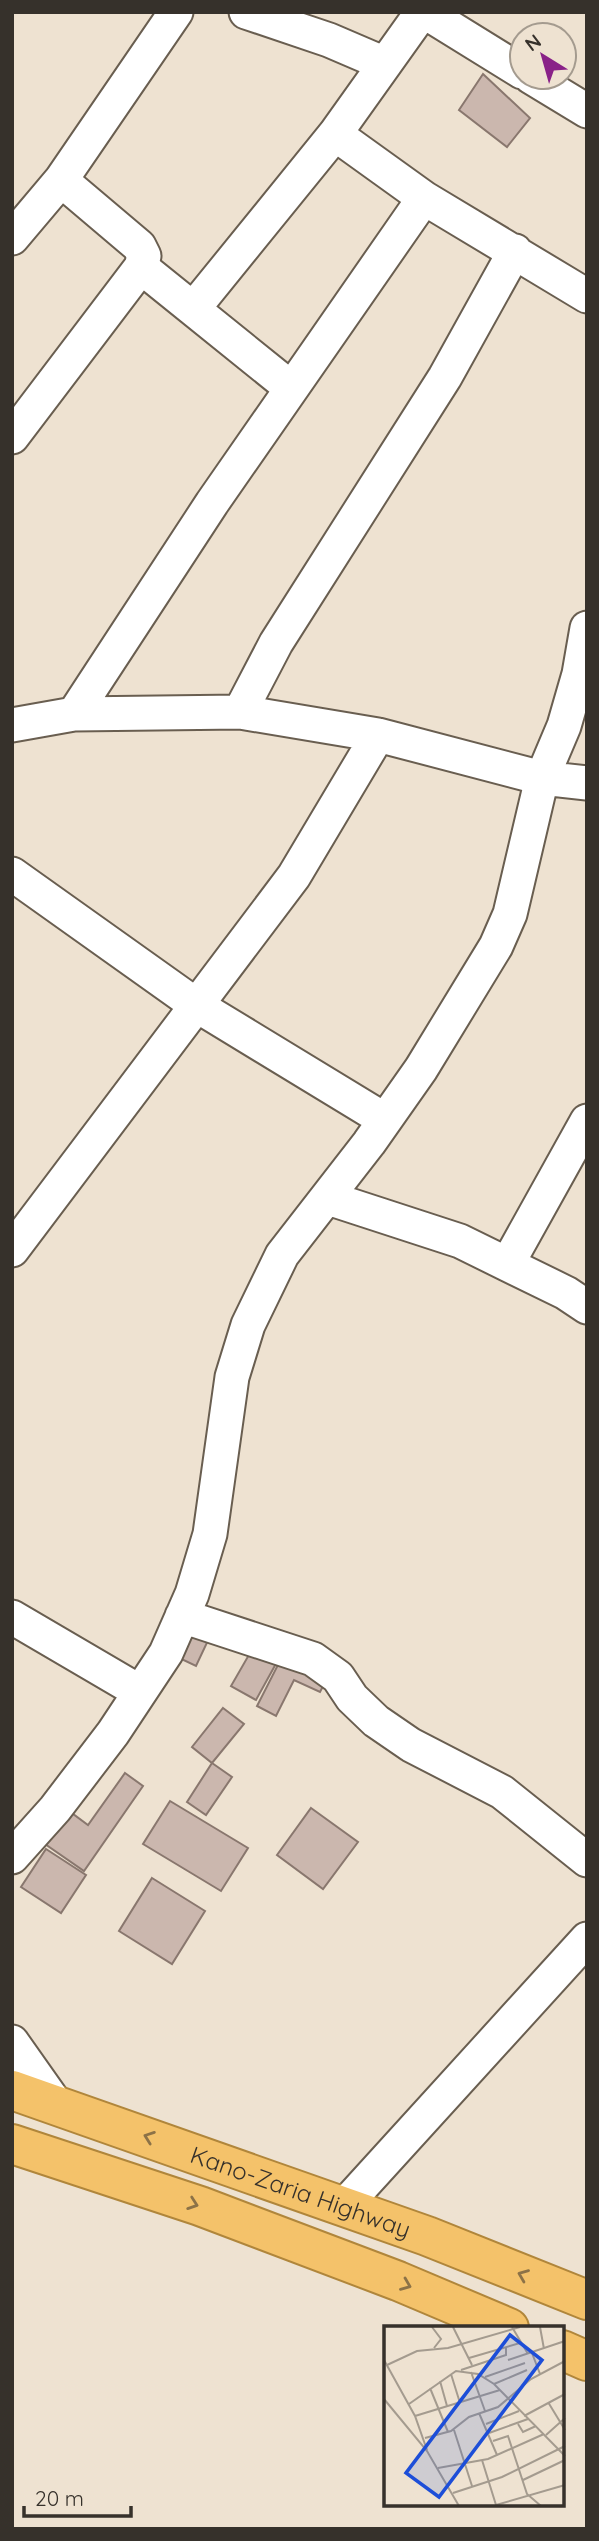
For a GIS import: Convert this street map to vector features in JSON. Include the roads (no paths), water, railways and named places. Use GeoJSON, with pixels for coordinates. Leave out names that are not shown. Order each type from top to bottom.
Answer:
{"type":"FeatureCollection","features":[{"type":"Feature","properties":{"kind":"highway","name":"Kano-Zaria Highway"},"geometry":{"type":"LineString","coordinates":[[12,2090],[427,2236],[587,2300]]}},
{"type":"Feature","properties":{"kind":"highway","name":"Kano-Zaria Highway"},"geometry":{"type":"LineString","coordinates":[[12,2144],[200,2206],[398,2281],[504,2326]]}},
{"type":"Feature","properties":{"kind":"highway"},"geometry":{"type":"LineString","coordinates":[[564,2351],[587,2361]]}},
{"type":"Feature","properties":{"kind":"street"},"geometry":{"type":"LineString","coordinates":[[12,238],[61,180],[176,12]]}},
{"type":"Feature","properties":{"kind":"street"},"geometry":{"type":"LineString","coordinates":[[246,12],[328,40],[384,64]]}},
{"type":"Feature","properties":{"kind":"street"},"geometry":{"type":"LineString","coordinates":[[193,309],[335,134],[424,12],[508,63]]}},
{"type":"Feature","properties":{"kind":"street"},"geometry":{"type":"LineString","coordinates":[[554,91],[587,111]]}},
{"type":"Feature","properties":{"kind":"street"},"geometry":{"type":"LineString","coordinates":[[335,134],[424,198],[587,296]]}},
{"type":"Feature","properties":{"kind":"street"},"geometry":{"type":"LineString","coordinates":[[12,437],[141,267],[144,257],[139,246],[61,180]]}},
{"type":"Feature","properties":{"kind":"street"},"geometry":{"type":"LineString","coordinates":[[74,714],[212,503],[424,198]]}},
{"type":"Feature","properties":{"kind":"street"},"geometry":{"type":"LineString","coordinates":[[240,712],[276,643],[445,377],[514,251]]}},
{"type":"Feature","properties":{"kind":"street"},"geometry":{"type":"LineString","coordinates":[[141,267],[291,388]]}},
{"type":"Feature","properties":{"kind":"street"},"geometry":{"type":"LineString","coordinates":[[12,1857],[55,1809],[113,1733],[166,1653],[192,1594],[210,1534],[232,1377],[248,1325],[282,1255],[385,1121],[421,1069],[496,946],[510,914],[542,778],[572,701],[587,628]]}},
{"type":"Feature","properties":{"kind":"street"},"geometry":{"type":"LineString","coordinates":[[12,725],[74,714],[240,712],[378,735],[542,778],[587,783]]}},
{"type":"Feature","properties":{"kind":"street"},"geometry":{"type":"LineString","coordinates":[[13,1248],[294,876],[378,735]]}},
{"type":"Feature","properties":{"kind":"street"},"geometry":{"type":"LineString","coordinates":[[12,874],[196,1005],[385,1121]]}},
{"type":"Feature","properties":{"kind":"street"},"geometry":{"type":"LineString","coordinates":[[508,1263],[587,1121]]}},
{"type":"Feature","properties":{"kind":"street"},"geometry":{"type":"LineString","coordinates":[[328,1198],[460,1241],[566,1293],[587,1307]]}},
{"type":"Feature","properties":{"kind":"street"},"geometry":{"type":"LineString","coordinates":[[182,1616],[313,1659],[338,1677],[352,1698],[376,1721],[411,1745],[502,1793],[587,1860]]}},
{"type":"Feature","properties":{"kind":"street"},"geometry":{"type":"LineString","coordinates":[[12,1617],[140,1692]]}},
{"type":"Feature","properties":{"kind":"street"},"geometry":{"type":"LineString","coordinates":[[344,2206],[587,1939]]}},
{"type":"Feature","properties":{"kind":"street"},"geometry":{"type":"LineString","coordinates":[[12,2042],[55,2103]]}}]}
